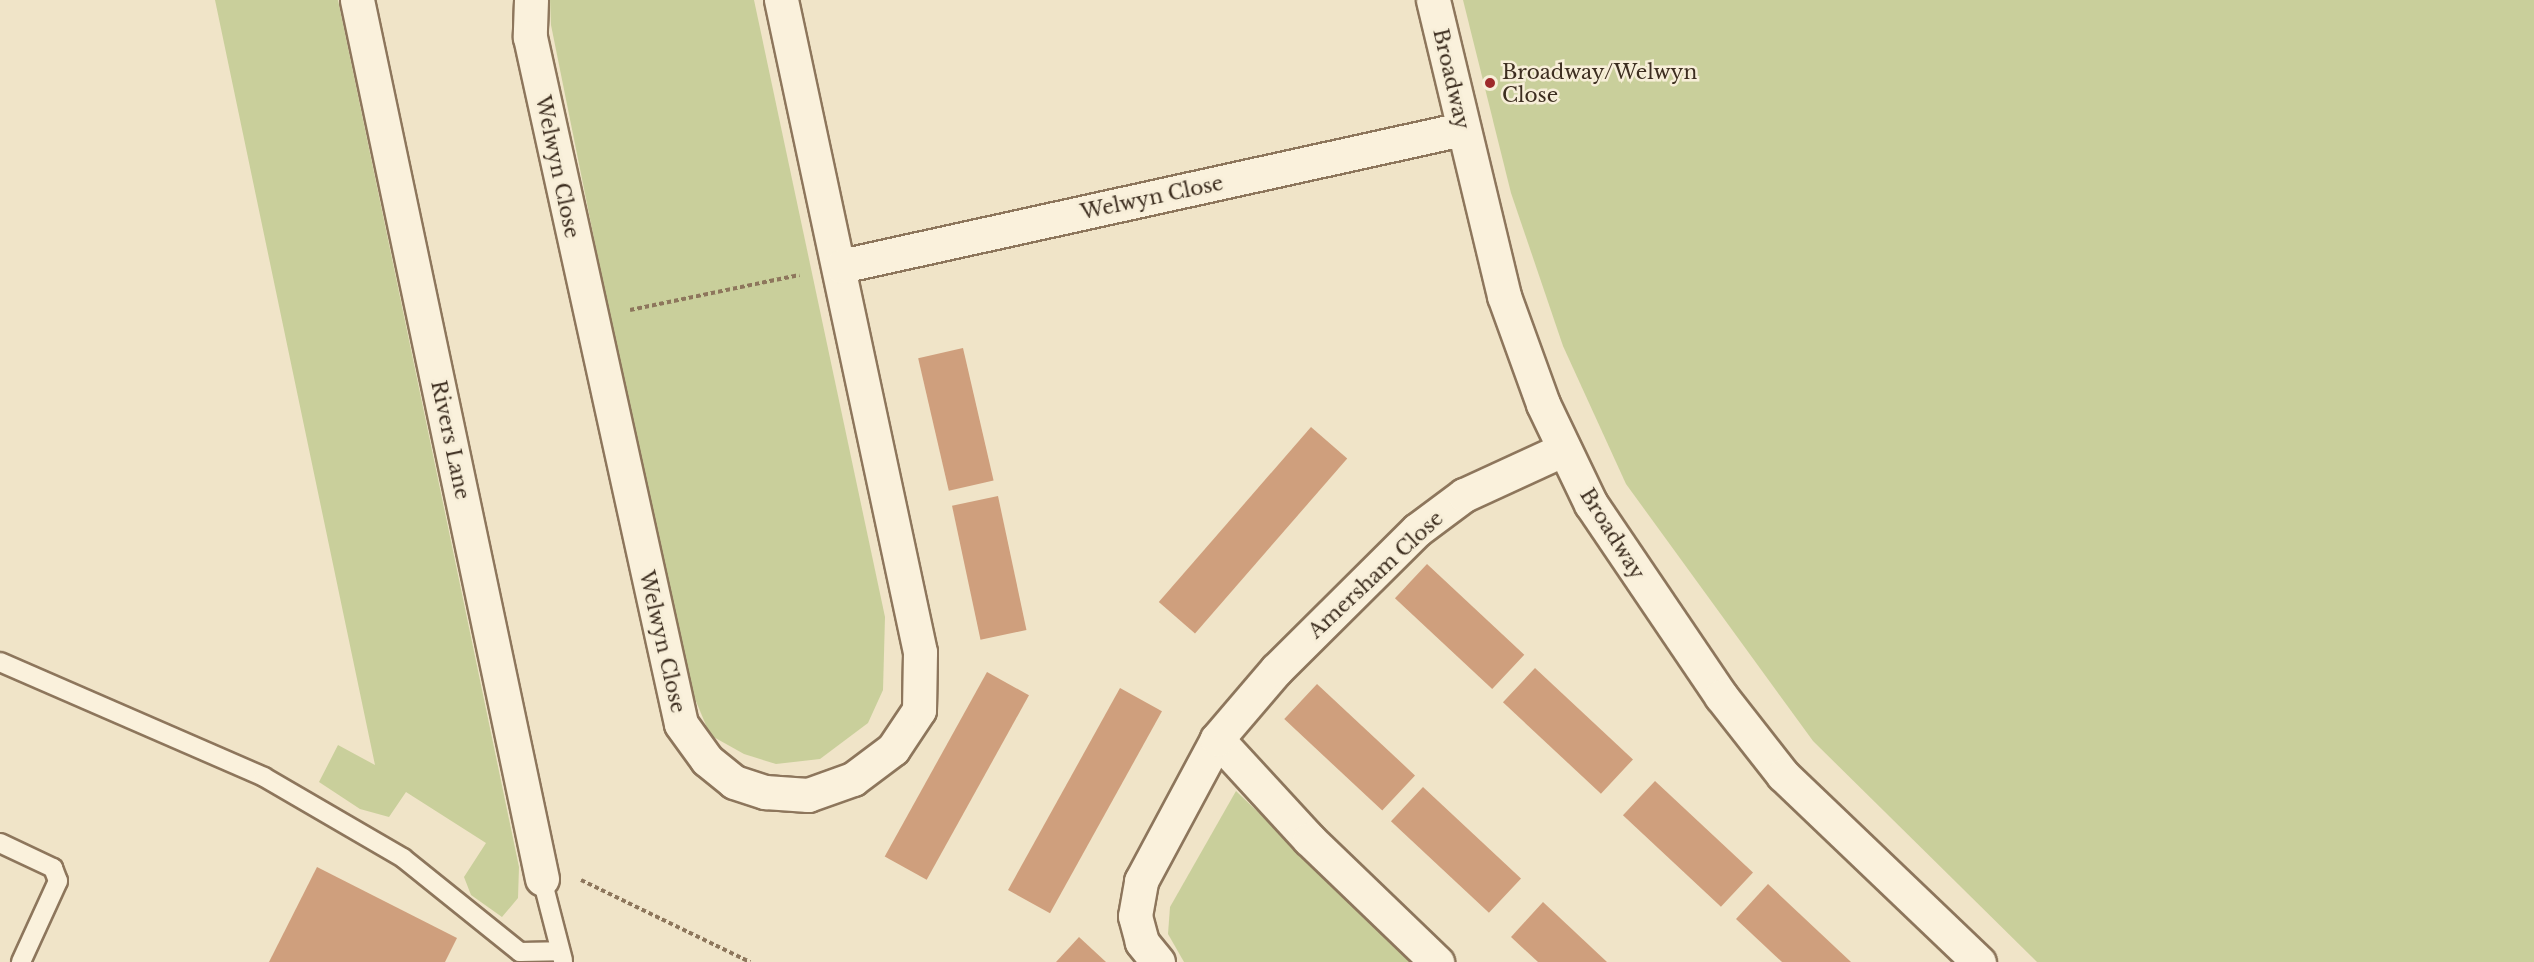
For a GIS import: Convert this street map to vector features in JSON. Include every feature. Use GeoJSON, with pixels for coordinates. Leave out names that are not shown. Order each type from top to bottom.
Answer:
{"type":"FeatureCollection","features":[{"type":"Feature","properties":{"kind":"street","name":"Rivers Lane"},"geometry":{"type":"LineString","coordinates":[[357,0],[542,879]]}},
{"type":"Feature","properties":{"kind":"street","name":"Welwyn Close"},"geometry":{"type":"LineString","coordinates":[[531,0],[530,38],[588,319],[681,724],[707,760],[734,782],[765,792],[808,795],[853,779],[893,750],[919,710],[920,652],[841,266],[781,0]]}},
{"type":"Feature","properties":{"kind":"street","name":"Broadway"},"geometry":{"type":"LineString","coordinates":[[1433,0],[1462,129],[1504,296],[1564,449],[1591,504],[1652,597],[1783,775],[1979,962]]}},
{"type":"Feature","properties":{"kind":"street","name":"Welwyn Close"},"geometry":{"type":"LineString","coordinates":[[841,266],[1462,129]]}},
{"type":"Feature","properties":{"kind":"street","name":"Amersham Close"},"geometry":{"type":"LineString","coordinates":[[1158,962],[1142,942],[1135,916],[1141,881],[1217,739],[1276,670],[1418,530],[1464,495],[1564,449]]}},
{"type":"Feature","properties":{"kind":"street"},"geometry":{"type":"LineString","coordinates":[[1217,739],[1309,839],[1437,962]]}},
{"type":"Feature","properties":{"kind":"lane"},"geometry":{"type":"LineString","coordinates":[[0,662],[264,777],[403,858],[506,944],[530,958],[561,956],[542,879]]}},
{"type":"Feature","properties":{"kind":"lane"},"geometry":{"type":"LineString","coordinates":[[0,843],[53,868],[57,881],[21,962]]}},
{"type":"Feature","properties":{"kind":"path"},"geometry":{"type":"LineString","coordinates":[[588,319],[841,266]]}},
{"type":"Feature","properties":{"kind":"path"},"geometry":{"type":"LineString","coordinates":[[534,838],[572,876],[750,962]]}},
{"type":"Feature","properties":{"kind":"green space"},"geometry":{"type":"Polygon","coordinates":[[[215,0],[338,0],[519,867],[518,898],[502,917],[471,895],[464,877],[486,843],[406,792],[389,817],[360,809],[319,782],[338,745],[375,765],[215,0]]]}},
{"type":"Feature","properties":{"kind":"green space"},"geometry":{"type":"Polygon","coordinates":[[[550,0],[754,0],[885,617],[883,690],[868,723],[820,759],[776,764],[744,754],[710,735],[693,694],[607,303],[551,25],[550,0]]]}},
{"type":"Feature","properties":{"kind":"green space"},"geometry":{"type":"Polygon","coordinates":[[[1463,0],[2534,0],[2534,962],[2037,962],[1813,741],[1626,484],[1563,346],[1511,193],[1463,0]]]}},
{"type":"Feature","properties":{"kind":"green space"},"geometry":{"type":"Polygon","coordinates":[[[1236,791],[1414,962],[1184,962],[1168,934],[1170,907],[1236,791]]]}},
{"type":"Feature","properties":{"kind":"building"},"geometry":{"type":"Polygon","coordinates":[[[963,348],[994,481],[949,491],[918,358],[963,348]]]}},
{"type":"Feature","properties":{"kind":"building"},"geometry":{"type":"Polygon","coordinates":[[[1311,427],[1347,458],[1195,634],[1159,602],[1311,427]]]}},
{"type":"Feature","properties":{"kind":"building"},"geometry":{"type":"Polygon","coordinates":[[[998,496],[1026,630],[981,640],[952,506],[998,496]]]}},
{"type":"Feature","properties":{"kind":"building"},"geometry":{"type":"Polygon","coordinates":[[[1427,564],[1524,655],[1492,689],[1395,598],[1427,564]]]}},
{"type":"Feature","properties":{"kind":"building"},"geometry":{"type":"Polygon","coordinates":[[[1535,668],[1633,759],[1601,794],[1503,702],[1535,668]]]}},
{"type":"Feature","properties":{"kind":"building"},"geometry":{"type":"Polygon","coordinates":[[[987,672],[1029,695],[927,880],[885,857],[987,672]]]}},
{"type":"Feature","properties":{"kind":"building"},"geometry":{"type":"Polygon","coordinates":[[[1317,684],[1415,775],[1382,810],[1284,719],[1317,684]]]}},
{"type":"Feature","properties":{"kind":"building"},"geometry":{"type":"Polygon","coordinates":[[[1120,688],[1162,711],[1050,913],[1008,890],[1120,688]]]}},
{"type":"Feature","properties":{"kind":"building"},"geometry":{"type":"Polygon","coordinates":[[[1655,781],[1753,872],[1721,907],[1623,815],[1655,781]]]}},
{"type":"Feature","properties":{"kind":"building"},"geometry":{"type":"Polygon","coordinates":[[[1423,787],[1521,878],[1489,913],[1391,821],[1423,787]]]}},
{"type":"Feature","properties":{"kind":"building"},"geometry":{"type":"Polygon","coordinates":[[[317,867],[457,938],[445,962],[269,962],[317,867]]]}},
{"type":"Feature","properties":{"kind":"building"},"geometry":{"type":"Polygon","coordinates":[[[1768,884],[1851,962],[1782,962],[1736,919],[1768,884]]]}},
{"type":"Feature","properties":{"kind":"building"},"geometry":{"type":"Polygon","coordinates":[[[1543,902],[1607,962],[1538,962],[1511,937],[1543,902]]]}},
{"type":"Feature","properties":{"kind":"building"},"geometry":{"type":"Polygon","coordinates":[[[1079,937],[1106,962],[1056,962],[1079,937]]]}},
{"type":"Feature","properties":{"kind":"place","name":"Broadway/Welwyn Close"},"geometry":{"type":"Point","coordinates":[1490,83]}}]}
